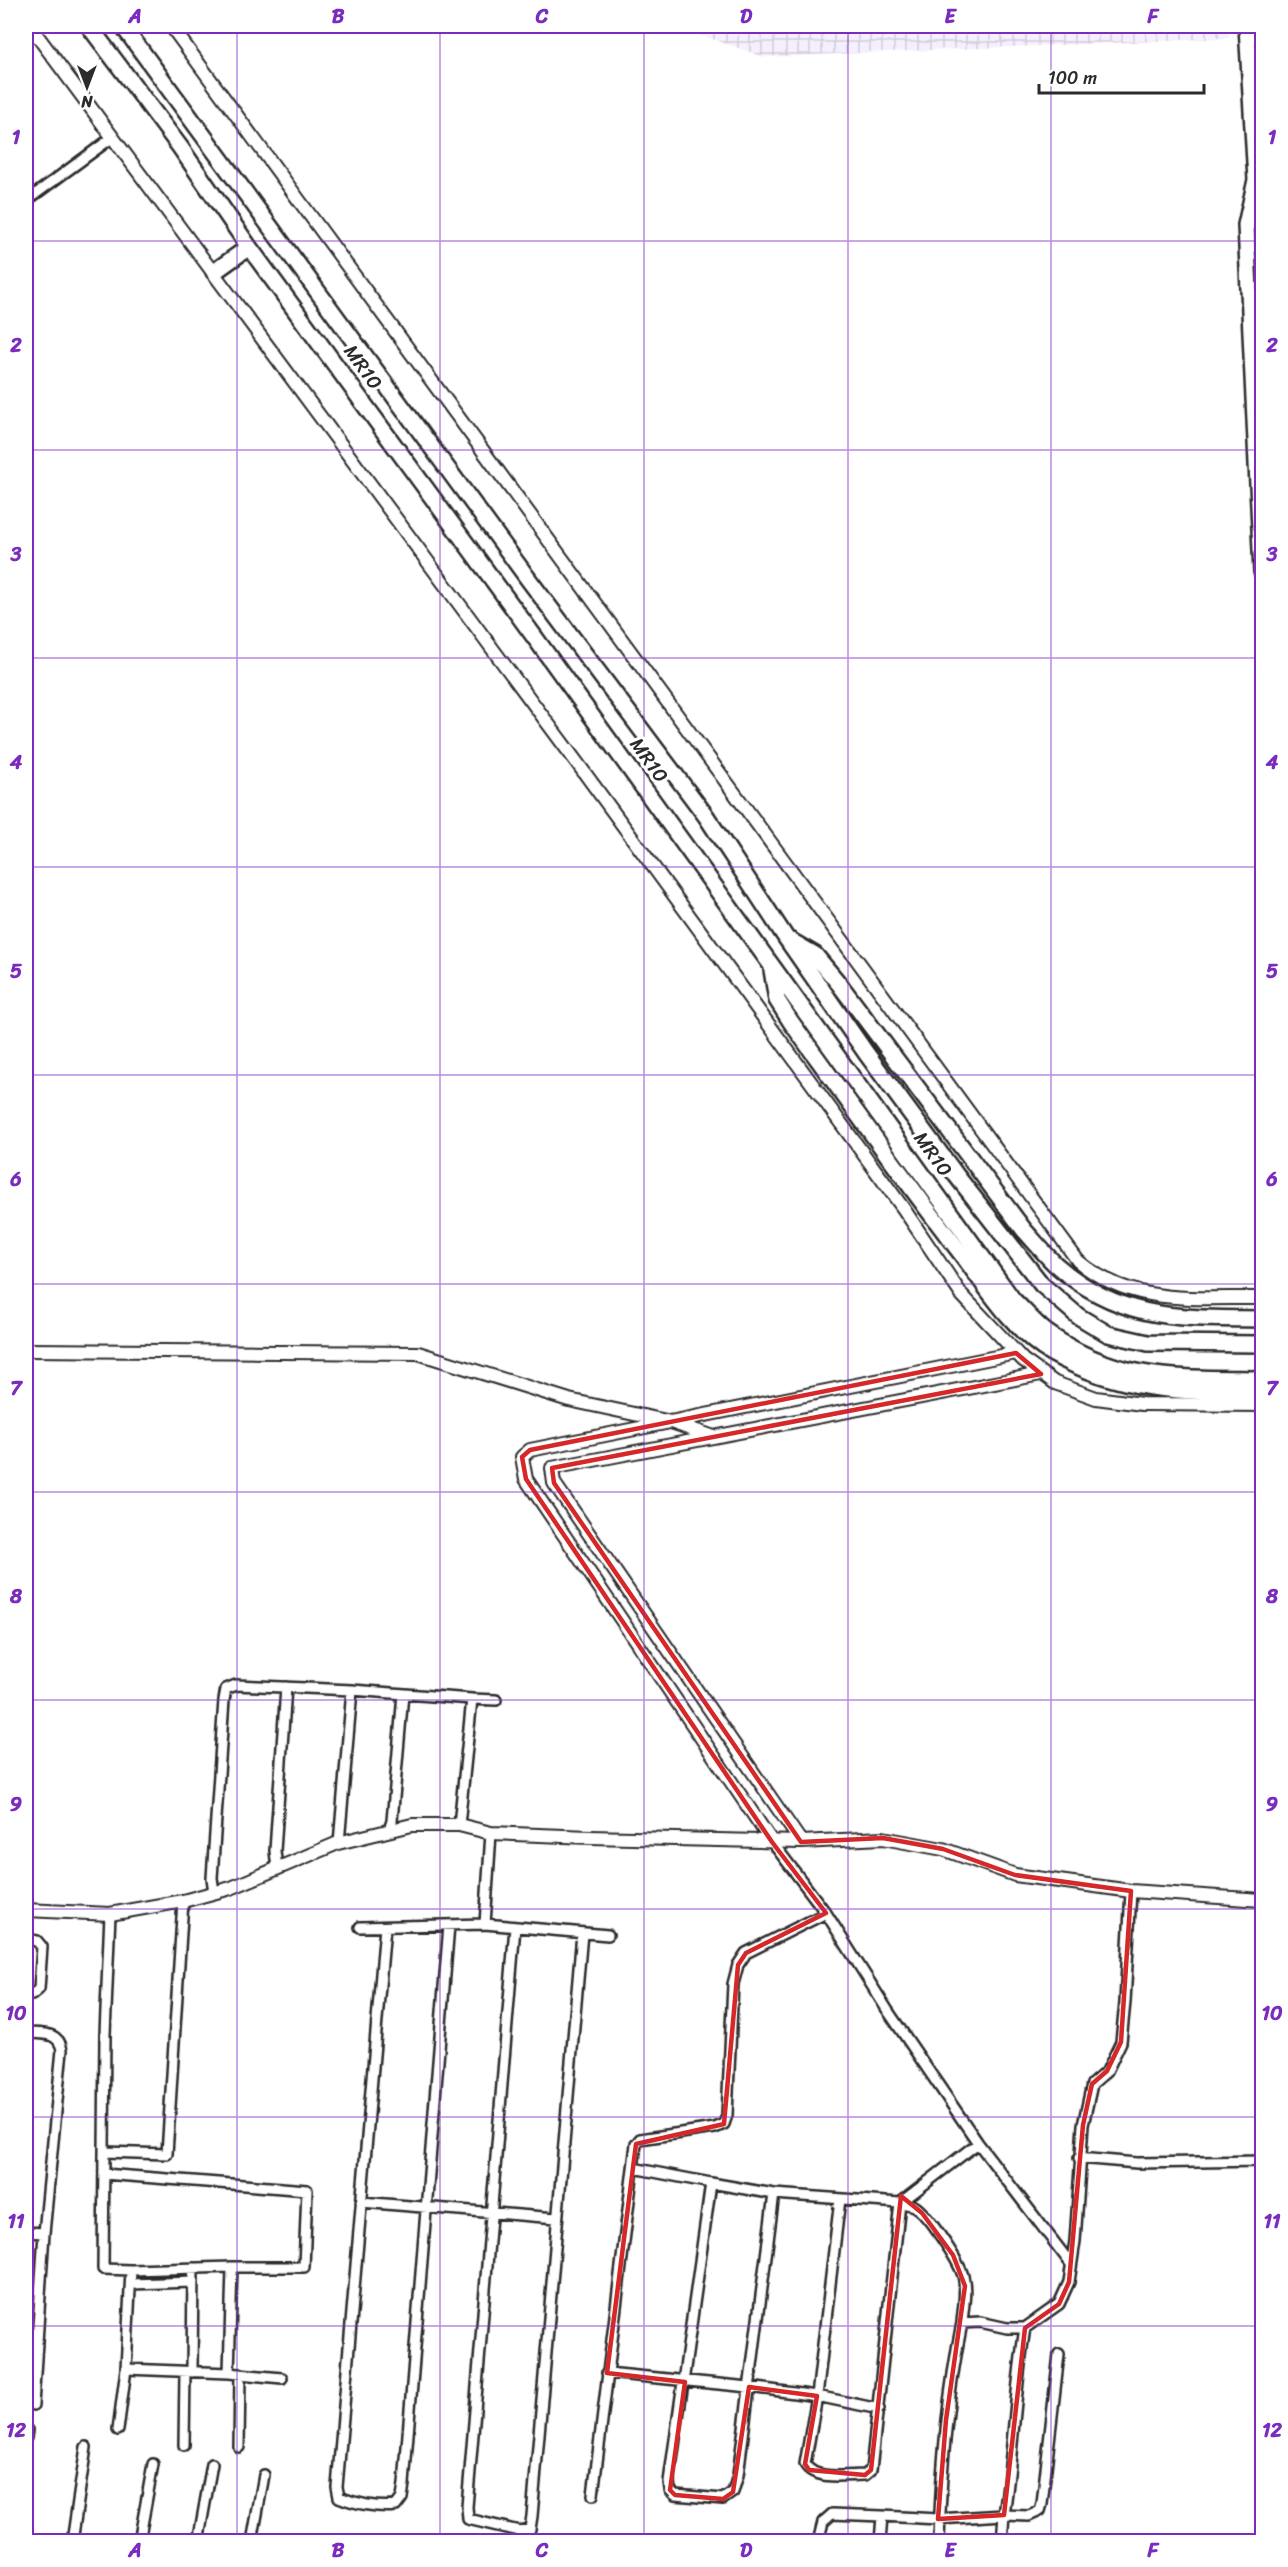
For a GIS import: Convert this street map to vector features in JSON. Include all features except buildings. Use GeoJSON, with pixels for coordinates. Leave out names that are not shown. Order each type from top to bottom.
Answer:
{"type":"FeatureCollection","features":[{"type":"Feature","properties":{"kind":"main road","name":"MR10"},"geometry":{"type":"LineString","coordinates":[[89,26],[180,147],[249,247],[536,639],[1013,1300],[1045,1331],[1077,1351],[1109,1366],[1159,1378],[1263,1379]]}},
{"type":"Feature","properties":{"kind":"main road","name":"MR10"},"geometry":{"type":"LineString","coordinates":[[123,26],[529,580],[706,816],[786,938],[956,1175],[1042,1285],[1078,1316],[1108,1334],[1148,1344],[1263,1344]]}},
{"type":"Feature","properties":{"kind":"main road"},"geometry":{"type":"LineString","coordinates":[[1247,26],[1256,180],[1246,225],[1263,572]]}},
{"type":"Feature","properties":{"kind":"main road"},"geometry":{"type":"LineString","coordinates":[[214,272],[249,247]]}},
{"type":"Feature","properties":{"kind":"main road"},"geometry":{"type":"LineString","coordinates":[[786,938],[815,955],[840,985],[1024,1230],[1055,1263],[1088,1289],[1123,1307],[1161,1316],[1263,1319]]}},
{"type":"Feature","properties":{"kind":"main road"},"geometry":{"type":"LineString","coordinates":[[771,967],[777,1000],[791,1022],[923,1205],[1025,1333],[1050,1352],[1120,1383],[1160,1390],[1263,1392]]}},
{"type":"Feature","properties":{"kind":"street"},"geometry":{"type":"LineString","coordinates":[[30,26],[828,1105],[903,1208],[961,1294],[1016,1353],[1055,1383],[1096,1398],[1142,1404],[1263,1405]]}},
{"type":"Feature","properties":{"kind":"street"},"geometry":{"type":"LineString","coordinates":[[171,26],[1078,1261],[1093,1274],[1112,1284],[1150,1295],[1263,1298]]}},
{"type":"Feature","properties":{"kind":"street"},"geometry":{"type":"LineString","coordinates":[[26,201],[113,137]]}},
{"type":"Feature","properties":{"kind":"street"},"geometry":{"type":"LineString","coordinates":[[26,1350],[418,1353],[569,1400],[671,1422],[713,1437]]}},
{"type":"Feature","properties":{"kind":"street"},"geometry":{"type":"LineString","coordinates":[[1016,1353],[530,1450],[522,1457],[526,1479],[772,1842],[826,1913],[888,2011],[978,2143],[1071,2264]]}},
{"type":"Feature","properties":{"kind":"street"},"geometry":{"type":"LineString","coordinates":[[801,1842],[554,1483],[552,1468],[1041,1374]]}},
{"type":"Feature","properties":{"kind":"street"},"geometry":{"type":"LineString","coordinates":[[214,1893],[212,1878],[226,1689],[236,1684],[496,1700]]}},
{"type":"Feature","properties":{"kind":"street"},"geometry":{"type":"LineString","coordinates":[[277,1868],[274,1851],[286,1687]]}},
{"type":"Feature","properties":{"kind":"street"},"geometry":{"type":"LineString","coordinates":[[339,1843],[352,1690]]}},
{"type":"Feature","properties":{"kind":"street"},"geometry":{"type":"LineString","coordinates":[[389,1830],[392,1821],[403,1694]]}},
{"type":"Feature","properties":{"kind":"street"},"geometry":{"type":"LineString","coordinates":[[459,1825],[472,1699]]}},
{"type":"Feature","properties":{"kind":"street"},"geometry":{"type":"LineString","coordinates":[[26,1910],[110,1914],[183,1901],[214,1893],[339,1843],[412,1825],[459,1825],[491,1833],[772,1842],[883,1838],[943,1849],[1015,1875],[1131,1891],[1263,1900]]}},
{"type":"Feature","properties":{"kind":"street"},"geometry":{"type":"LineString","coordinates":[[485,1924],[491,1833]]}},
{"type":"Feature","properties":{"kind":"street"},"geometry":{"type":"LineString","coordinates":[[962,2323],[980,2322],[1007,2328],[1025,2328],[1059,2304],[1069,2282],[1083,2125],[1092,2084],[1107,2071],[1121,2042],[1131,1891]]}},
{"type":"Feature","properties":{"kind":"street"},"geometry":{"type":"LineString","coordinates":[[105,2152],[167,2154],[183,1901]]}},
{"type":"Feature","properties":{"kind":"street"},"geometry":{"type":"LineString","coordinates":[[593,2495],[636,2144],[639,2139],[715,2128],[724,2124],[727,2115],[733,1984],[738,1965],[746,1953],[826,1913]]}},
{"type":"Feature","properties":{"kind":"street"},"geometry":{"type":"LineString","coordinates":[[105,2174],[307,2190],[304,2266],[103,2269],[105,2034],[110,1914]]}},
{"type":"Feature","properties":{"kind":"street"},"geometry":{"type":"LineString","coordinates":[[360,1928],[485,1924],[608,1935]]}},
{"type":"Feature","properties":{"kind":"street"},"geometry":{"type":"LineString","coordinates":[[385,1927],[337,2487],[339,2497],[350,2502],[386,2507],[396,2506],[402,2498],[404,2484],[424,2207],[449,1925]]}},
{"type":"Feature","properties":{"kind":"street"},"geometry":{"type":"LineString","coordinates":[[515,1927],[467,2507],[468,2519],[519,2530],[530,2529],[532,2516],[582,1933]]}},
{"type":"Feature","properties":{"kind":"street"},"geometry":{"type":"LineString","coordinates":[[26,1939],[37,1941],[42,1947],[39,1989],[32,1995],[26,1995]]}},
{"type":"Feature","properties":{"kind":"street"},"geometry":{"type":"LineString","coordinates":[[26,2033],[55,2035],[60,2041],[62,2050],[44,2233],[33,2405]]}},
{"type":"Feature","properties":{"kind":"street"},"geometry":{"type":"LineString","coordinates":[[840,2199],[817,2396],[806,2464],[809,2470],[817,2474],[865,2475],[871,2470],[879,2409],[900,2203],[978,2143]]}},
{"type":"Feature","properties":{"kind":"street"},"geometry":{"type":"LineString","coordinates":[[1079,2158],[1137,2163],[1263,2161]]}},
{"type":"Feature","properties":{"kind":"street"},"geometry":{"type":"LineString","coordinates":[[633,2168],[774,2194],[900,2203],[912,2205],[922,2213],[953,2255],[963,2275],[965,2286],[962,2323],[946,2420],[938,2519],[939,2541]]}},
{"type":"Feature","properties":{"kind":"street"},"geometry":{"type":"LineString","coordinates":[[711,2183],[685,2382],[669,2482],[670,2490],[675,2495],[723,2499],[733,2492],[738,2475],[774,2194]]}},
{"type":"Feature","properties":{"kind":"street"},"geometry":{"type":"LineString","coordinates":[[361,2202],[556,2218]]}},
{"type":"Feature","properties":{"kind":"street"},"geometry":{"type":"LineString","coordinates":[[26,2232],[44,2233]]}},
{"type":"Feature","properties":{"kind":"street"},"geometry":{"type":"LineString","coordinates":[[229,2373],[232,2266]]}},
{"type":"Feature","properties":{"kind":"street"},"geometry":{"type":"LineString","coordinates":[[184,2445],[193,2268]]}},
{"type":"Feature","properties":{"kind":"street"},"geometry":{"type":"LineString","coordinates":[[118,2430],[126,2369],[131,2270]]}},
{"type":"Feature","properties":{"kind":"street"},"geometry":{"type":"LineString","coordinates":[[131,2284],[193,2282]]}},
{"type":"Feature","properties":{"kind":"street"},"geometry":{"type":"LineString","coordinates":[[1002,2541],[1025,2328]]}},
{"type":"Feature","properties":{"kind":"street"},"geometry":{"type":"LineString","coordinates":[[818,2541],[823,2522],[832,2514],[938,2519],[1029,2516],[1040,2511],[1059,2354]]}},
{"type":"Feature","properties":{"kind":"street"},"geometry":{"type":"LineString","coordinates":[[126,2369],[229,2373],[282,2378]]}},
{"type":"Feature","properties":{"kind":"street"},"geometry":{"type":"LineString","coordinates":[[607,2373],[749,2387],[817,2396],[879,2409]]}},
{"type":"Feature","properties":{"kind":"street"},"geometry":{"type":"LineString","coordinates":[[239,2447],[240,2374]]}},
{"type":"Feature","properties":{"kind":"street"},"geometry":{"type":"LineString","coordinates":[[72,2541],[86,2447]]}},
{"type":"Feature","properties":{"kind":"street"},"geometry":{"type":"LineString","coordinates":[[139,2541],[153,2464]]}},
{"type":"Feature","properties":{"kind":"street"},"geometry":{"type":"LineString","coordinates":[[198,2541],[212,2464]]}},
{"type":"Feature","properties":{"kind":"street"},"geometry":{"type":"LineString","coordinates":[[252,2541],[264,2475]]}},
{"type":"Feature","properties":{"kind":"street"},"geometry":{"type":"LineString","coordinates":[[880,2541],[882,2516]]}},
{"type":"Feature","properties":{"kind":"highlighted area"},"geometry":{"type":"Polygon","coordinates":[[[1016,1353],[1041,1374],[552,1468],[554,1483],[801,1842],[883,1838],[943,1849],[1015,1875],[1131,1891],[1121,2042],[1107,2071],[1092,2084],[1083,2125],[1069,2282],[1059,2304],[1025,2328],[1004,2515],[938,2519],[946,2420],[965,2286],[953,2255],[922,2213],[901,2196],[871,2470],[865,2475],[809,2470],[805,2464],[817,2396],[749,2387],[733,2492],[723,2499],[675,2495],[670,2490],[685,2382],[607,2373],[636,2144],[724,2124],[738,1965],[746,1953],[826,1913],[772,1842],[526,1479],[522,1457],[530,1450],[1016,1353]]]}},
{"type":"Feature","properties":{"kind":"shaded area"},"geometry":{"type":"Polygon","coordinates":[[[675,26],[1228,26],[1229,38],[764,57],[675,26]]]}}]}
